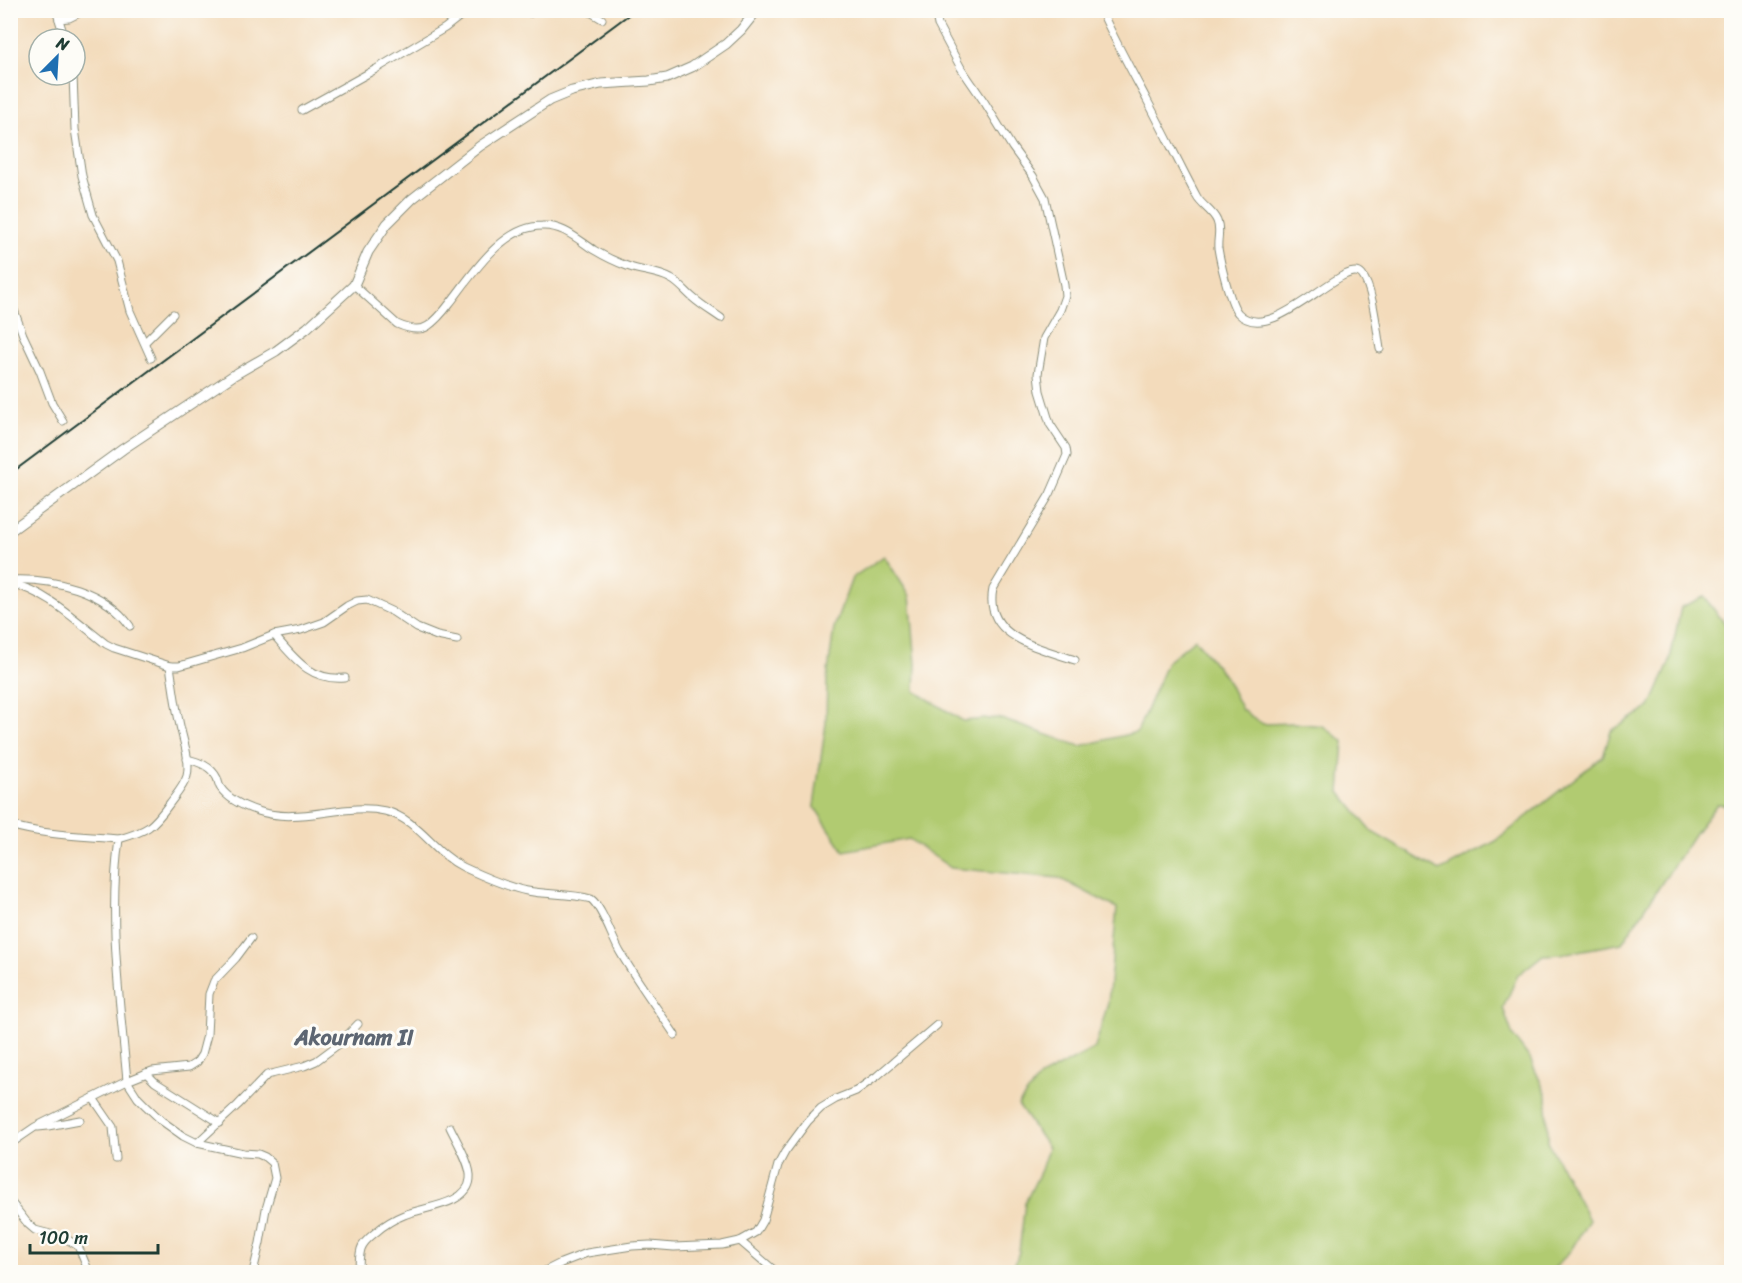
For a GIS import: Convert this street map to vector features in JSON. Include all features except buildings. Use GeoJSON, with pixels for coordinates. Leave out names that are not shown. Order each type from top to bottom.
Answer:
{"type":"FeatureCollection","features":[{"type":"Feature","properties":{"kind":"street"},"geometry":{"type":"LineString","coordinates":[[56,10],[61,27]]}},
{"type":"Feature","properties":{"kind":"street"},"geometry":{"type":"LineString","coordinates":[[59,19],[69,18],[77,14],[78,10]]}},
{"type":"Feature","properties":{"kind":"street"},"geometry":{"type":"LineString","coordinates":[[302,110],[445,28],[468,10]]}},
{"type":"Feature","properties":{"kind":"street"},"geometry":{"type":"LineString","coordinates":[[516,10],[531,13],[542,10]]}},
{"type":"Feature","properties":{"kind":"street"},"geometry":{"type":"LineString","coordinates":[[587,10],[602,19]]}},
{"type":"Feature","properties":{"kind":"street"},"geometry":{"type":"LineString","coordinates":[[10,531],[123,449],[234,375],[276,351],[307,328],[354,285],[368,252],[387,224],[412,199],[480,146],[550,100],[572,91],[601,84],[667,78],[692,67],[726,44],[757,10]]}},
{"type":"Feature","properties":{"kind":"street"},"geometry":{"type":"LineString","coordinates":[[935,10],[938,25],[961,68],[1033,176],[1045,198],[1064,285],[1065,296],[1060,310],[1044,338],[1038,374],[1040,391],[1050,424],[1066,448],[1067,455],[1050,494],[993,589],[992,608],[999,623],[1008,633],[1023,642],[1075,660]]}},
{"type":"Feature","properties":{"kind":"street"},"geometry":{"type":"LineString","coordinates":[[1101,10],[1117,46],[1148,101],[1198,200],[1216,219],[1219,229],[1218,247],[1227,285],[1238,312],[1257,321],[1276,318],[1342,276],[1356,271],[1362,275],[1369,286],[1380,349]]}},
{"type":"Feature","properties":{"kind":"street"},"geometry":{"type":"LineString","coordinates":[[74,87],[75,129],[85,186],[93,215],[117,261],[130,311],[150,358]]}},
{"type":"Feature","properties":{"kind":"street"},"geometry":{"type":"LineString","coordinates":[[354,285],[397,324],[416,329],[427,327],[441,314],[502,241],[522,230],[541,226],[560,228],[596,251],[627,266],[668,277],[721,318]]}},
{"type":"Feature","properties":{"kind":"street"},"geometry":{"type":"LineString","coordinates":[[10,299],[52,403],[63,421]]}},
{"type":"Feature","properties":{"kind":"street"},"geometry":{"type":"LineString","coordinates":[[145,342],[173,314]]}},
{"type":"Feature","properties":{"kind":"street"},"geometry":{"type":"LineString","coordinates":[[10,582],[27,579],[83,591],[99,598],[118,611],[130,626]]}},
{"type":"Feature","properties":{"kind":"street"},"geometry":{"type":"LineString","coordinates":[[10,582],[31,590],[57,605],[106,644],[170,666],[179,666],[242,648],[274,635],[301,630],[324,622],[347,606],[367,600],[393,612],[417,628],[437,636],[457,640]]}},
{"type":"Feature","properties":{"kind":"street"},"geometry":{"type":"LineString","coordinates":[[274,635],[302,666],[327,678],[345,678]]}},
{"type":"Feature","properties":{"kind":"street"},"geometry":{"type":"LineString","coordinates":[[10,825],[40,831],[119,839],[141,832],[154,824],[184,784],[187,776],[187,759],[170,666]]}},
{"type":"Feature","properties":{"kind":"street"},"geometry":{"type":"LineString","coordinates":[[187,759],[201,763],[213,771],[220,786],[228,795],[255,810],[273,815],[364,808],[388,812],[404,819],[447,858],[461,866],[526,891],[591,899],[600,910],[621,954],[675,1035]]}},
{"type":"Feature","properties":{"kind":"street"},"geometry":{"type":"LineString","coordinates":[[119,839],[115,918],[127,1081],[138,1098],[162,1121],[183,1136],[197,1143],[258,1154],[272,1163],[275,1178],[253,1272]]}},
{"type":"Feature","properties":{"kind":"street"},"geometry":{"type":"LineString","coordinates":[[10,1144],[35,1127],[127,1081],[146,1073],[189,1067],[197,1062],[202,1054],[207,1035],[209,994],[214,981],[251,938]]}},
{"type":"Feature","properties":{"kind":"street"},"geometry":{"type":"LineString","coordinates":[[197,1143],[267,1075],[316,1061],[339,1044],[358,1024]]}},
{"type":"Feature","properties":{"kind":"street"},"geometry":{"type":"LineString","coordinates":[[543,1272],[587,1253],[650,1245],[674,1247],[722,1245],[740,1241],[756,1232],[763,1220],[778,1165],[808,1121],[821,1108],[856,1091],[877,1076],[937,1025]]}},
{"type":"Feature","properties":{"kind":"street"},"geometry":{"type":"LineString","coordinates":[[146,1073],[155,1082],[220,1123]]}},
{"type":"Feature","properties":{"kind":"street"},"geometry":{"type":"LineString","coordinates":[[93,1098],[113,1127],[116,1159]]}},
{"type":"Feature","properties":{"kind":"street"},"geometry":{"type":"LineString","coordinates":[[35,1127],[81,1120]]}},
{"type":"Feature","properties":{"kind":"street"},"geometry":{"type":"LineString","coordinates":[[359,1272],[361,1248],[377,1231],[405,1215],[459,1197],[468,1186],[471,1180],[470,1170],[450,1127]]}},
{"type":"Feature","properties":{"kind":"street"},"geometry":{"type":"LineString","coordinates":[[10,1201],[35,1230],[65,1238],[78,1246],[89,1272]]}},
{"type":"Feature","properties":{"kind":"street"},"geometry":{"type":"LineString","coordinates":[[740,1241],[776,1272]]}},
{"type":"Feature","properties":{"kind":"green space"},"geometry":{"type":"Polygon","coordinates":[[[884,556],[910,596],[916,664],[915,691],[963,721],[998,718],[1080,746],[1137,732],[1167,662],[1195,639],[1226,678],[1242,710],[1263,724],[1294,723],[1323,726],[1344,742],[1340,792],[1372,832],[1440,871],[1496,841],[1603,756],[1611,731],[1650,707],[1669,664],[1681,607],[1704,597],[1731,631],[1731,805],[1717,804],[1622,943],[1543,955],[1518,975],[1503,1008],[1513,1036],[1530,1059],[1547,1096],[1548,1142],[1589,1220],[1571,1250],[1551,1272],[1012,1272],[1019,1252],[1025,1203],[1041,1170],[1048,1148],[1018,1105],[1040,1077],[1095,1048],[1108,1003],[1117,908],[1059,878],[951,868],[909,839],[844,851],[814,806],[826,723],[827,679],[834,628],[852,578],[884,556]]]}},
{"type":"Feature","properties":{"kind":"railway"},"geometry":{"type":"LineString","coordinates":[[10,474],[635,10]]}},
{"type":"Feature","properties":{"kind":"district","name":"Akournam II"},"geometry":{"type":"Point","coordinates":[354,1037]}}]}
